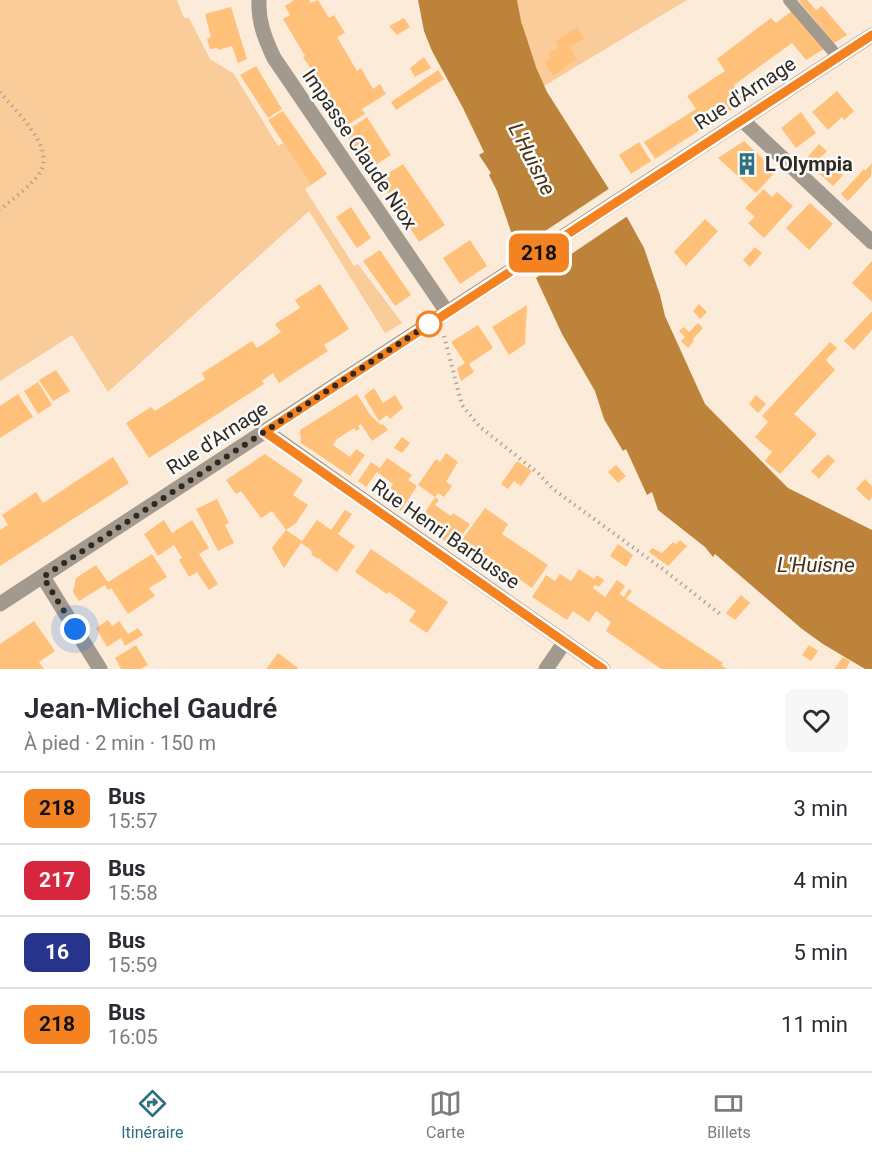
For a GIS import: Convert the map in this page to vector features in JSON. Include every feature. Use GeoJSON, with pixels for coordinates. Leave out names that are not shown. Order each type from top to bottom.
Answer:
{"type":"FeatureCollection","features":[{"type":"Feature","properties":{"kind":"street","name":"Impasse Claude Niox"},"geometry":{"type":"LineString","coordinates":[[259,0],[261,24],[274,58],[448,312]]}},
{"type":"Feature","properties":{"kind":"street","name":"Rue d'Arnage"},"geometry":{"type":"LineString","coordinates":[[0,604],[872,35]]}},
{"type":"Feature","properties":{"kind":"street"},"geometry":{"type":"LineString","coordinates":[[742,120],[872,242]]}},
{"type":"Feature","properties":{"kind":"street","name":"Rue Henri Barbusse"},"geometry":{"type":"LineString","coordinates":[[265,432],[603,669]]}},
{"type":"Feature","properties":{"kind":"street"},"geometry":{"type":"LineString","coordinates":[[43,577],[100,669]]}},
{"type":"Feature","properties":{"kind":"street"},"geometry":{"type":"LineString","coordinates":[[546,669],[564,643]]}},
{"type":"Feature","properties":{"kind":"lane"},"geometry":{"type":"LineString","coordinates":[[789,0],[838,57]]}},
{"type":"Feature","properties":{"kind":"path"},"geometry":{"type":"LineString","coordinates":[[0,92],[39,139],[44,159],[38,175],[0,210]]}},
{"type":"Feature","properties":{"kind":"path"},"geometry":{"type":"LineString","coordinates":[[448,312],[460,400],[480,427],[538,472],[553,489],[720,614]]}},
{"type":"Feature","properties":{"kind":"shaded area"},"geometry":{"type":"Polygon","coordinates":[[[0,0],[177,0],[184,18],[189,18],[210,59],[234,74],[278,146],[283,143],[311,185],[305,189],[354,266],[358,264],[402,323],[385,333],[309,211],[108,392],[72,335],[0,381],[0,0]]]}},
{"type":"Feature","properties":{"kind":"shaded area"},"geometry":{"type":"Polygon","coordinates":[[[517,0],[687,0],[544,86],[524,33],[517,0]]]}},
{"type":"Feature","properties":{"kind":"water","name":"L'Huisne"},"geometry":{"type":"Polygon","coordinates":[[[418,0],[517,0],[521,21],[536,67],[547,92],[644,248],[665,316],[705,404],[788,488],[872,530],[872,669],[865,669],[802,629],[715,554],[713,557],[705,547],[658,510],[652,492],[647,495],[626,449],[623,451],[604,419],[595,391],[562,334],[536,278],[517,249],[497,191],[489,175],[491,173],[479,155],[484,152],[424,31],[418,0]]]}},
{"type":"Feature","properties":{"kind":"pier"},"geometry":{"type":"Polygon","coordinates":[[[610,188],[629,215],[533,280],[515,251],[610,188]]]}},
{"type":"Feature","properties":{"kind":"building"},"geometry":{"type":"Polygon","coordinates":[[[294,0],[309,0],[311,3],[318,0],[329,18],[334,15],[345,33],[337,37],[357,71],[361,68],[373,89],[380,84],[386,94],[362,109],[365,114],[341,129],[308,75],[313,72],[283,19],[290,15],[285,6],[294,0]]]}},
{"type":"Feature","properties":{"kind":"building"},"geometry":{"type":"Polygon","coordinates":[[[798,0],[807,0],[816,10],[822,6],[847,35],[834,43],[798,0]]]}},
{"type":"Feature","properties":{"kind":"building"},"geometry":{"type":"Polygon","coordinates":[[[231,7],[247,59],[238,63],[232,46],[218,50],[218,48],[210,49],[207,39],[211,37],[205,14],[231,7]]]}},
{"type":"Feature","properties":{"kind":"building"},"geometry":{"type":"Polygon","coordinates":[[[792,11],[824,49],[806,60],[792,43],[734,85],[745,101],[655,159],[644,142],[696,109],[687,96],[725,71],[717,59],[771,18],[776,23],[792,11]]]}},
{"type":"Feature","properties":{"kind":"building"},"geometry":{"type":"Polygon","coordinates":[[[404,18],[410,27],[397,35],[389,26],[404,18]]]}},
{"type":"Feature","properties":{"kind":"building"},"geometry":{"type":"Polygon","coordinates":[[[577,27],[584,38],[570,47],[577,59],[553,76],[544,62],[551,58],[548,53],[559,47],[555,42],[577,27]]]}},
{"type":"Feature","properties":{"kind":"building"},"geometry":{"type":"Polygon","coordinates":[[[424,57],[431,68],[415,77],[410,68],[424,57]]]}},
{"type":"Feature","properties":{"kind":"building"},"geometry":{"type":"Polygon","coordinates":[[[256,66],[282,109],[268,118],[240,75],[256,66]]]}},
{"type":"Feature","properties":{"kind":"building"},"geometry":{"type":"Polygon","coordinates":[[[438,70],[444,79],[396,110],[391,102],[438,70]]]}},
{"type":"Feature","properties":{"kind":"building"},"geometry":{"type":"Polygon","coordinates":[[[837,91],[854,111],[844,120],[842,117],[828,130],[812,112],[837,91]]]}},
{"type":"Feature","properties":{"kind":"building"},"geometry":{"type":"Polygon","coordinates":[[[283,111],[327,174],[311,185],[268,120],[283,111]]]}},
{"type":"Feature","properties":{"kind":"building"},"geometry":{"type":"Polygon","coordinates":[[[801,112],[816,133],[796,148],[781,128],[801,112]]]}},
{"type":"Feature","properties":{"kind":"building"},"geometry":{"type":"Polygon","coordinates":[[[367,117],[391,155],[369,169],[345,132],[367,117]]]}},
{"type":"Feature","properties":{"kind":"building","name":"L'Olympia"},"geometry":{"type":"Polygon","coordinates":[[[744,141],[776,171],[756,193],[718,158],[744,141]]]}},
{"type":"Feature","properties":{"kind":"building"},"geometry":{"type":"Polygon","coordinates":[[[639,142],[651,161],[631,174],[619,155],[639,142]]]}},
{"type":"Feature","properties":{"kind":"building"},"geometry":{"type":"Polygon","coordinates":[[[819,144],[827,151],[812,167],[805,160],[819,144]]]}},
{"type":"Feature","properties":{"kind":"building"},"geometry":{"type":"Polygon","coordinates":[[[824,157],[843,175],[833,186],[813,168],[824,157]]]}},
{"type":"Feature","properties":{"kind":"building"},"geometry":{"type":"Polygon","coordinates":[[[872,163],[871,176],[848,201],[841,194],[872,163]]]}},
{"type":"Feature","properties":{"kind":"building"},"geometry":{"type":"Polygon","coordinates":[[[403,164],[445,225],[419,242],[379,179],[403,164]]]}},
{"type":"Feature","properties":{"kind":"building"},"geometry":{"type":"Polygon","coordinates":[[[764,189],[772,197],[777,192],[793,206],[764,238],[748,223],[755,217],[745,208],[764,189]]]}},
{"type":"Feature","properties":{"kind":"building"},"geometry":{"type":"Polygon","coordinates":[[[810,203],[833,224],[809,250],[786,228],[810,203]]]}},
{"type":"Feature","properties":{"kind":"building"},"geometry":{"type":"Polygon","coordinates":[[[351,207],[371,238],[357,248],[336,217],[351,207]]]}},
{"type":"Feature","properties":{"kind":"building"},"geometry":{"type":"Polygon","coordinates":[[[705,219],[718,231],[686,266],[674,252],[705,219]]]}},
{"type":"Feature","properties":{"kind":"building"},"geometry":{"type":"Polygon","coordinates":[[[470,240],[487,266],[460,284],[443,258],[470,240]]]}},
{"type":"Feature","properties":{"kind":"building"},"geometry":{"type":"Polygon","coordinates":[[[755,247],[762,253],[750,267],[743,260],[755,247]]]}},
{"type":"Feature","properties":{"kind":"building"},"geometry":{"type":"Polygon","coordinates":[[[380,250],[411,295],[395,306],[363,261],[380,250]]]}},
{"type":"Feature","properties":{"kind":"building"},"geometry":{"type":"Polygon","coordinates":[[[872,261],[872,302],[852,283],[872,261]]]}},
{"type":"Feature","properties":{"kind":"building"},"geometry":{"type":"Polygon","coordinates":[[[320,284],[349,329],[324,345],[328,351],[279,383],[273,373],[262,381],[264,384],[149,458],[126,423],[151,407],[155,411],[205,379],[202,373],[252,341],[257,348],[281,332],[275,324],[300,308],[295,300],[320,284]]]}},
{"type":"Feature","properties":{"kind":"building"},"geometry":{"type":"Polygon","coordinates":[[[699,304],[707,312],[700,319],[693,311],[699,304]]]}},
{"type":"Feature","properties":{"kind":"building"},"geometry":{"type":"Polygon","coordinates":[[[527,305],[525,344],[509,355],[492,327],[527,305]]]}},
{"type":"Feature","properties":{"kind":"building"},"geometry":{"type":"Polygon","coordinates":[[[872,311],[872,330],[854,350],[844,341],[872,311]]]}},
{"type":"Feature","properties":{"kind":"building"},"geometry":{"type":"Polygon","coordinates":[[[698,323],[703,328],[688,348],[681,341],[685,337],[679,331],[684,327],[689,332],[698,323]]]}},
{"type":"Feature","properties":{"kind":"building"},"geometry":{"type":"Polygon","coordinates":[[[478,325],[493,348],[469,364],[474,372],[461,381],[457,368],[465,363],[451,342],[478,325]]]}},
{"type":"Feature","properties":{"kind":"building"},"geometry":{"type":"Polygon","coordinates":[[[830,342],[837,348],[826,360],[835,370],[794,414],[817,434],[780,474],[765,461],[772,452],[755,437],[768,422],[762,416],[830,342]]]}},
{"type":"Feature","properties":{"kind":"building"},"geometry":{"type":"Polygon","coordinates":[[[56,370],[70,391],[53,401],[39,380],[56,370]]]}},
{"type":"Feature","properties":{"kind":"building"},"geometry":{"type":"Polygon","coordinates":[[[38,382],[52,405],[38,414],[24,391],[38,382]]]}},
{"type":"Feature","properties":{"kind":"building"},"geometry":{"type":"Polygon","coordinates":[[[374,388],[383,403],[395,395],[403,408],[390,419],[387,415],[379,421],[364,396],[374,388]]]}},
{"type":"Feature","properties":{"kind":"building"},"geometry":{"type":"Polygon","coordinates":[[[18,394],[33,417],[0,438],[0,406],[18,394]]]}},
{"type":"Feature","properties":{"kind":"building"},"geometry":{"type":"Polygon","coordinates":[[[357,394],[371,416],[388,430],[372,441],[361,424],[358,426],[360,429],[356,431],[354,428],[337,439],[333,445],[350,457],[356,449],[365,455],[350,476],[301,443],[300,430],[357,394]]]}},
{"type":"Feature","properties":{"kind":"building"},"geometry":{"type":"Polygon","coordinates":[[[756,395],[766,404],[758,413],[749,404],[756,395]]]}},
{"type":"Feature","properties":{"kind":"building"},"geometry":{"type":"Polygon","coordinates":[[[402,437],[410,443],[402,453],[394,448],[402,437]]]}},
{"type":"Feature","properties":{"kind":"building"},"geometry":{"type":"Polygon","coordinates":[[[446,453],[458,462],[446,482],[452,486],[444,497],[438,493],[435,497],[418,485],[436,459],[440,462],[446,453]]]}},
{"type":"Feature","properties":{"kind":"building"},"geometry":{"type":"Polygon","coordinates":[[[265,454],[303,480],[293,495],[308,505],[296,523],[286,530],[272,511],[261,518],[241,491],[236,494],[226,480],[265,454]]]}},
{"type":"Feature","properties":{"kind":"building"},"geometry":{"type":"Polygon","coordinates":[[[828,454],[835,461],[819,479],[811,471],[828,454]]]}},
{"type":"Feature","properties":{"kind":"building"},"geometry":{"type":"Polygon","coordinates":[[[113,457],[129,483],[0,566],[0,530],[8,525],[2,515],[36,492],[43,503],[113,457]]]}},
{"type":"Feature","properties":{"kind":"building"},"geometry":{"type":"Polygon","coordinates":[[[387,458],[412,475],[408,480],[417,486],[401,511],[383,499],[393,484],[377,472],[366,487],[358,481],[371,462],[380,468],[387,458]]]}},
{"type":"Feature","properties":{"kind":"building"},"geometry":{"type":"Polygon","coordinates":[[[517,461],[532,471],[521,486],[514,481],[508,489],[501,484],[517,461]]]}},
{"type":"Feature","properties":{"kind":"building"},"geometry":{"type":"Polygon","coordinates":[[[616,465],[626,476],[618,483],[608,472],[616,465]]]}},
{"type":"Feature","properties":{"kind":"building"},"geometry":{"type":"Polygon","coordinates":[[[865,479],[872,486],[872,497],[869,501],[856,489],[865,479]]]}},
{"type":"Feature","properties":{"kind":"building"},"geometry":{"type":"Polygon","coordinates":[[[435,497],[439,500],[435,505],[451,516],[453,513],[470,524],[454,547],[418,523],[435,497]]]}},
{"type":"Feature","properties":{"kind":"building"},"geometry":{"type":"Polygon","coordinates":[[[217,499],[229,523],[225,525],[234,543],[218,551],[196,509],[217,499]]]}},
{"type":"Feature","properties":{"kind":"building"},"geometry":{"type":"Polygon","coordinates":[[[485,508],[508,524],[502,534],[548,565],[532,588],[462,540],[485,508]]]}},
{"type":"Feature","properties":{"kind":"building"},"geometry":{"type":"Polygon","coordinates":[[[345,510],[352,514],[338,534],[355,546],[337,572],[320,560],[322,558],[318,559],[312,555],[311,550],[301,543],[284,568],[272,548],[286,530],[302,541],[317,520],[331,530],[345,510]]]}},
{"type":"Feature","properties":{"kind":"building"},"geometry":{"type":"Polygon","coordinates":[[[164,520],[172,533],[192,520],[209,548],[199,554],[218,584],[209,590],[197,572],[189,577],[179,560],[182,558],[174,545],[158,556],[144,534],[164,520]]]}},
{"type":"Feature","properties":{"kind":"building"},"geometry":{"type":"Polygon","coordinates":[[[680,540],[687,546],[668,566],[649,552],[652,548],[662,553],[673,542],[676,544],[680,540]]]}},
{"type":"Feature","properties":{"kind":"building"},"geometry":{"type":"Polygon","coordinates":[[[618,544],[633,555],[626,567],[610,556],[618,544]]]}},
{"type":"Feature","properties":{"kind":"building"},"geometry":{"type":"Polygon","coordinates":[[[371,549],[448,602],[427,633],[409,621],[416,611],[355,572],[371,549]]]}},
{"type":"Feature","properties":{"kind":"building"},"geometry":{"type":"Polygon","coordinates":[[[152,554],[167,577],[149,588],[155,596],[128,614],[111,588],[108,590],[105,585],[79,601],[73,592],[76,578],[96,565],[108,582],[152,554]]]}},
{"type":"Feature","properties":{"kind":"building"},"geometry":{"type":"Polygon","coordinates":[[[579,569],[594,579],[597,575],[604,580],[599,587],[595,585],[593,588],[605,597],[617,580],[625,586],[620,594],[624,597],[629,589],[632,591],[626,599],[723,663],[721,665],[727,669],[661,669],[606,631],[611,622],[596,611],[589,622],[573,611],[567,620],[532,597],[546,575],[555,581],[560,574],[571,581],[579,569]]]}},
{"type":"Feature","properties":{"kind":"building"},"geometry":{"type":"Polygon","coordinates":[[[741,595],[750,603],[735,620],[726,613],[741,595]]]}},
{"type":"Feature","properties":{"kind":"building"},"geometry":{"type":"Polygon","coordinates":[[[108,620],[112,626],[119,621],[128,634],[138,628],[143,635],[125,646],[121,638],[107,647],[96,628],[108,620]]]}},
{"type":"Feature","properties":{"kind":"building"},"geometry":{"type":"Polygon","coordinates":[[[34,621],[55,651],[39,662],[44,669],[0,669],[0,644],[34,621]]]}},
{"type":"Feature","properties":{"kind":"building"},"geometry":{"type":"Polygon","coordinates":[[[136,645],[148,665],[141,669],[121,669],[115,658],[136,645]]]}},
{"type":"Feature","properties":{"kind":"building"},"geometry":{"type":"Polygon","coordinates":[[[809,645],[818,651],[811,661],[802,655],[809,645]]]}},
{"type":"Feature","properties":{"kind":"building"},"geometry":{"type":"Polygon","coordinates":[[[278,653],[298,668],[266,669],[278,653]]]}},
{"type":"Feature","properties":{"kind":"building"},"geometry":{"type":"Polygon","coordinates":[[[843,657],[850,661],[846,669],[834,669],[843,657]]]}},
{"type":"Feature","properties":{"kind":"bus line","name":"218"},"geometry":{"type":"LineString","coordinates":[[603,669],[265,432],[872,35]]}},
{"type":"Feature","properties":{"kind":"place","name":"L'Olympia"},"geometry":{"type":"Point","coordinates":[747,164]}},
{"type":"Feature","properties":{"kind":"route"},"geometry":{"type":"LineString","coordinates":[[75,629],[43,577],[429,324]]}}]}
